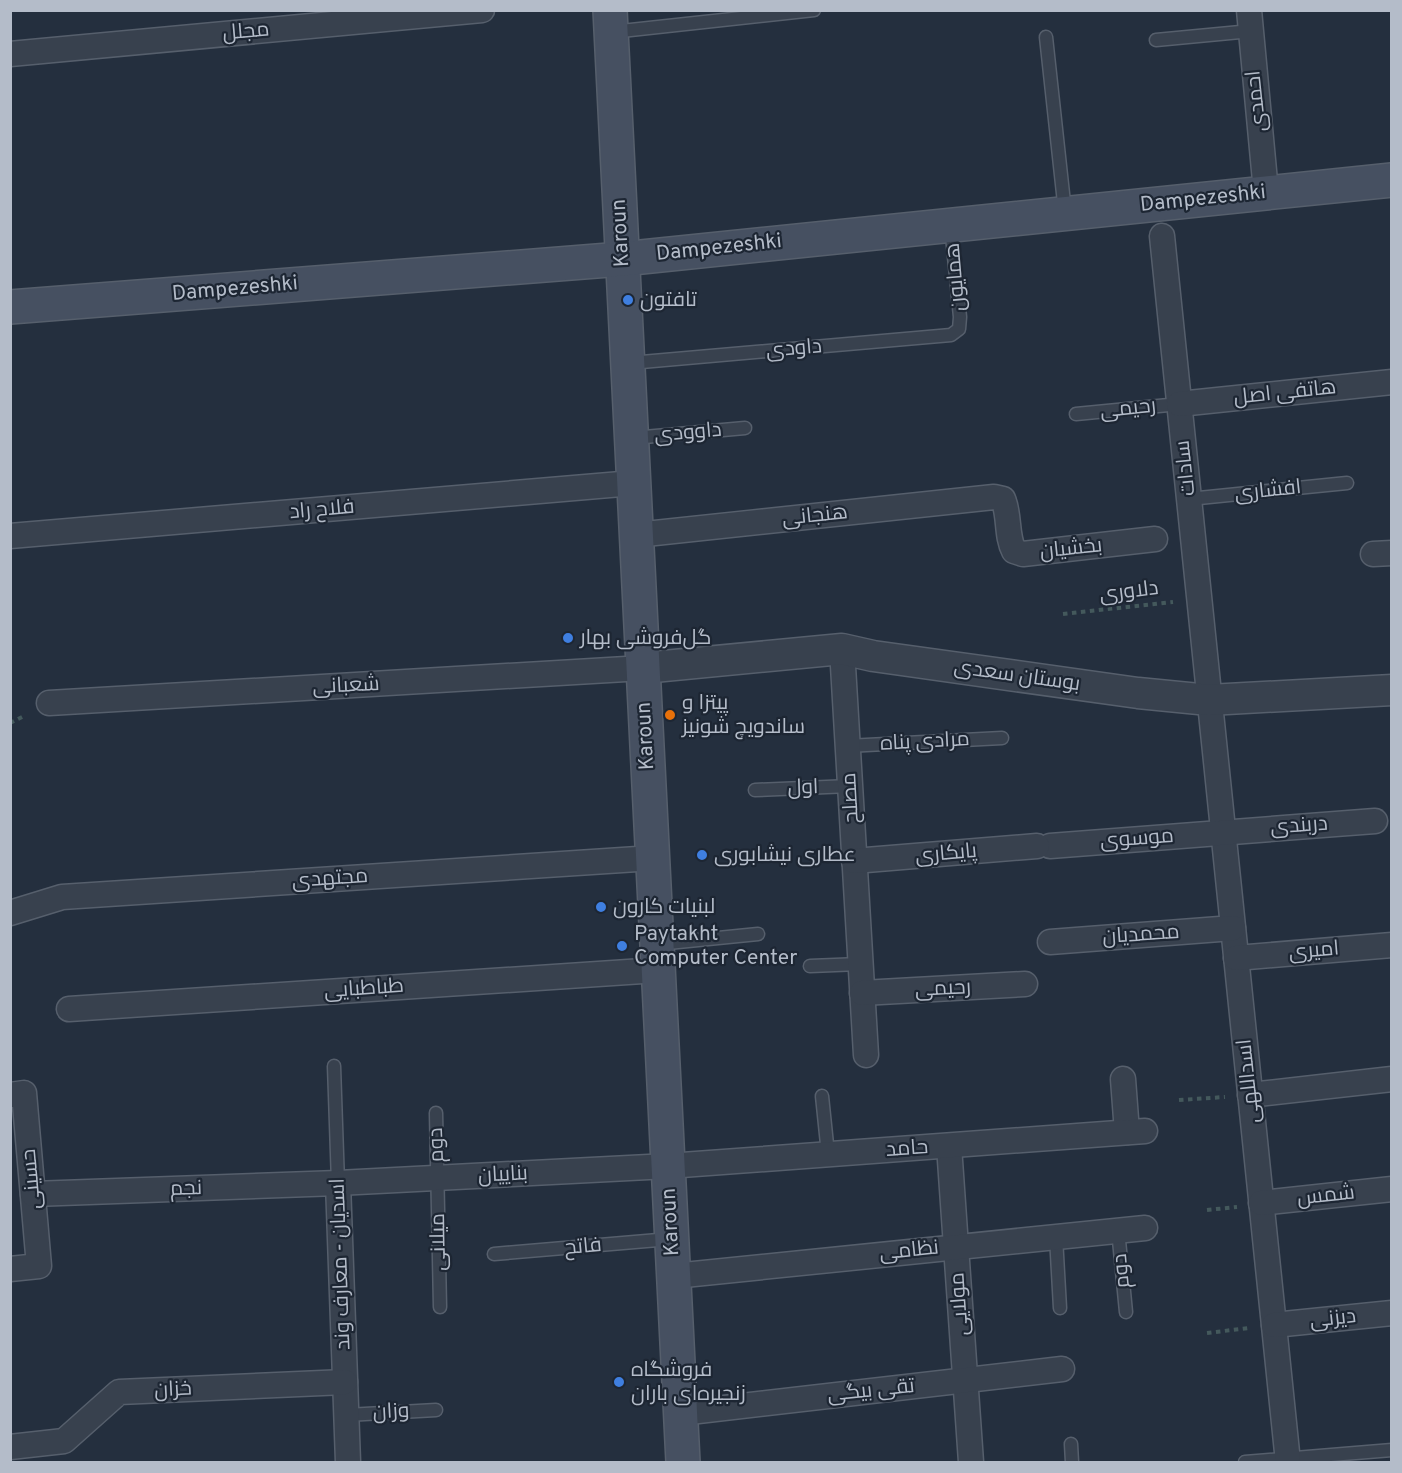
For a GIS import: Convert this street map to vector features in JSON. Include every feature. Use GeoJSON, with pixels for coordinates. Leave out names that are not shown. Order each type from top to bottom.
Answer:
{"type":"FeatureCollection","features":[{"type":"Feature","properties":{"kind":"main road","name":"Karoun"},"geometry":{"type":"LineString","coordinates":[[610,22],[683,1462]]}},
{"type":"Feature","properties":{"kind":"main road","name":"Dampezeshki"},"geometry":{"type":"LineString","coordinates":[[10,308],[622,259],[1065,213],[1161,220],[1266,192],[1392,180]]}},
{"type":"Feature","properties":{"kind":"street","name":"مجلل"},"geometry":{"type":"LineString","coordinates":[[10,54],[482,10]]}},
{"type":"Feature","properties":{"kind":"street","name":"احمدی"},"geometry":{"type":"LineString","coordinates":[[1250,21],[1266,192]]}},
{"type":"Feature","properties":{"kind":"street","name":"سادات"},"geometry":{"type":"LineString","coordinates":[[1161,220],[1209,700]]}},
{"type":"Feature","properties":{"kind":"street","name":"هاتفی اصل"},"geometry":{"type":"LineString","coordinates":[[1179,404],[1392,382]]}},
{"type":"Feature","properties":{"kind":"street","name":"فلاح راد"},"geometry":{"type":"LineString","coordinates":[[10,536],[633,483]]}},
{"type":"Feature","properties":{"kind":"street","name":"هنجانی"},"geometry":{"type":"LineString","coordinates":[[636,535],[994,497]]}},
{"type":"Feature","properties":{"kind":"street","name":"بخشیان"},"geometry":{"type":"LineString","coordinates":[[994,497],[1003,499],[1007,508],[1011,545],[1014,551],[1023,554],[1155,539]]}},
{"type":"Feature","properties":{"kind":"street","name":"بوستان سعدی"},"geometry":{"type":"LineString","coordinates":[[643,668],[842,649],[873,656],[1126,692],[1209,700],[1392,690]]}},
{"type":"Feature","properties":{"kind":"street","name":"مصلح"},"geometry":{"type":"LineString","coordinates":[[842,649],[866,1055]]}},
{"type":"Feature","properties":{"kind":"street","name":"شعبانی"},"geometry":{"type":"LineString","coordinates":[[49,704],[643,668]]}},
{"type":"Feature","properties":{"kind":"street","name":"اسداللهی"},"geometry":{"type":"LineString","coordinates":[[1209,700],[1288,1461]]}},
{"type":"Feature","properties":{"kind":"street","name":"دربندی"},"geometry":{"type":"LineString","coordinates":[[1223,832],[1375,820]]}},
{"type":"Feature","properties":{"kind":"street","name":"موسوی"},"geometry":{"type":"LineString","coordinates":[[1044,846],[1223,832]]}},
{"type":"Feature","properties":{"kind":"street","name":"پایکاری"},"geometry":{"type":"LineString","coordinates":[[854,861],[1044,846]]}},
{"type":"Feature","properties":{"kind":"street","name":"مجتهدی"},"geometry":{"type":"LineString","coordinates":[[10,913],[62,897],[652,858]]}},
{"type":"Feature","properties":{"kind":"street","name":"محمدیان"},"geometry":{"type":"LineString","coordinates":[[1050,942],[1233,928]]}},
{"type":"Feature","properties":{"kind":"street","name":"امیری"},"geometry":{"type":"LineString","coordinates":[[1236,958],[1392,945]]}},
{"type":"Feature","properties":{"kind":"street","name":"طباطبایی"},"geometry":{"type":"LineString","coordinates":[[69,1009],[658,957]]}},
{"type":"Feature","properties":{"kind":"street","name":"رحیمی"},"geometry":{"type":"LineString","coordinates":[[862,993],[1025,984]]}},
{"type":"Feature","properties":{"kind":"street","name":"حامد"},"geometry":{"type":"LineString","coordinates":[[668,1166],[1136,1132],[1123,1079]]}},
{"type":"Feature","properties":{"kind":"street"},"geometry":{"type":"LineString","coordinates":[[1250,1095],[1392,1079]]}},
{"type":"Feature","properties":{"kind":"street","name":"حسینی"},"geometry":{"type":"LineString","coordinates":[[10,1269],[39,1266],[33,1194],[17,1094]]}},
{"type":"Feature","properties":{"kind":"street","name":"مولایی"},"geometry":{"type":"LineString","coordinates":[[949,1146],[971,1462]]}},
{"type":"Feature","properties":{"kind":"street","name":"بناییان"},"geometry":{"type":"LineString","coordinates":[[338,1183],[668,1166]]}},
{"type":"Feature","properties":{"kind":"street","name":"نجم"},"geometry":{"type":"LineString","coordinates":[[33,1194],[338,1183]]}},
{"type":"Feature","properties":{"kind":"street","name":"اسدیان - معارف وند"},"geometry":{"type":"LineString","coordinates":[[338,1183],[348,1462]]}},
{"type":"Feature","properties":{"kind":"street","name":"شمس"},"geometry":{"type":"LineString","coordinates":[[1261,1203],[1392,1189]]}},
{"type":"Feature","properties":{"kind":"street","name":"نظامی"},"geometry":{"type":"LineString","coordinates":[[674,1276],[1145,1228]]}},
{"type":"Feature","properties":{"kind":"street","name":"دیزنی"},"geometry":{"type":"LineString","coordinates":[[1274,1325],[1392,1313]]}},
{"type":"Feature","properties":{"kind":"street","name":"تقی بیگی"},"geometry":{"type":"LineString","coordinates":[[681,1413],[1062,1369]]}},
{"type":"Feature","properties":{"kind":"street","name":"خزان"},"geometry":{"type":"LineString","coordinates":[[17,1452],[64,1442],[119,1392],[345,1382]]}},
{"type":"Feature","properties":{"kind":"lane"},"geometry":{"type":"LineString","coordinates":[[610,22],[814,10]]}},
{"type":"Feature","properties":{"kind":"lane"},"geometry":{"type":"LineString","coordinates":[[1156,40],[1250,21]]}},
{"type":"Feature","properties":{"kind":"lane"},"geometry":{"type":"LineString","coordinates":[[1046,37],[1065,213]]}},
{"type":"Feature","properties":{"kind":"lane","name":"همایون"},"geometry":{"type":"LineString","coordinates":[[951,225],[960,317],[959,329]]}},
{"type":"Feature","properties":{"kind":"lane","name":"داودی"},"geometry":{"type":"LineString","coordinates":[[627,364],[951,335],[959,329]]}},
{"type":"Feature","properties":{"kind":"lane","name":"رحیمی"},"geometry":{"type":"LineString","coordinates":[[1076,414],[1179,404]]}},
{"type":"Feature","properties":{"kind":"lane","name":"داوودی"},"geometry":{"type":"LineString","coordinates":[[631,438],[745,428]]}},
{"type":"Feature","properties":{"kind":"lane","name":"افشاری"},"geometry":{"type":"LineString","coordinates":[[1189,499],[1347,483]]}},
{"type":"Feature","properties":{"kind":"lane","name":"مرادی پناه"},"geometry":{"type":"LineString","coordinates":[[848,746],[1002,738]]}},
{"type":"Feature","properties":{"kind":"lane","name":"اول"},"geometry":{"type":"LineString","coordinates":[[755,790],[850,786]]}},
{"type":"Feature","properties":{"kind":"lane"},"geometry":{"type":"LineString","coordinates":[[658,957],[758,934]]}},
{"type":"Feature","properties":{"kind":"lane"},"geometry":{"type":"LineString","coordinates":[[810,966],[860,964]]}},
{"type":"Feature","properties":{"kind":"lane","name":"اسدیان - معارف وند"},"geometry":{"type":"LineString","coordinates":[[334,1066],[338,1183]]}},
{"type":"Feature","properties":{"kind":"lane"},"geometry":{"type":"LineString","coordinates":[[822,1096],[828,1155]]}},
{"type":"Feature","properties":{"kind":"lane","name":"دوم"},"geometry":{"type":"LineString","coordinates":[[436,1113],[438,1178]]}},
{"type":"Feature","properties":{"kind":"lane","name":"میلانی"},"geometry":{"type":"LineString","coordinates":[[438,1178],[440,1307]]}},
{"type":"Feature","properties":{"kind":"lane","name":"دوم"},"geometry":{"type":"LineString","coordinates":[[1118,1230],[1126,1312]]}},
{"type":"Feature","properties":{"kind":"lane"},"geometry":{"type":"LineString","coordinates":[[1056,1237],[1060,1308]]}},
{"type":"Feature","properties":{"kind":"lane","name":"فاتح"},"geometry":{"type":"LineString","coordinates":[[494,1254],[672,1239]]}},
{"type":"Feature","properties":{"kind":"lane","name":"وزان"},"geometry":{"type":"LineString","coordinates":[[346,1415],[436,1410]]}},
{"type":"Feature","properties":{"kind":"lane"},"geometry":{"type":"LineString","coordinates":[[1071,1444],[1072,1462]]}},
{"type":"Feature","properties":{"kind":"lane"},"geometry":{"type":"LineString","coordinates":[[1245,1462],[1288,1461],[1392,1450]]}},
{"type":"Feature","properties":{"kind":"path","name":"دلاوری"},"geometry":{"type":"LineString","coordinates":[[1063,614],[1199,599]]}},
{"type":"Feature","properties":{"kind":"path"},"geometry":{"type":"LineString","coordinates":[[1179,1100],[1250,1095]]}},
{"type":"Feature","properties":{"kind":"path"},"geometry":{"type":"LineString","coordinates":[[1207,1333],[1274,1325]]}},
{"type":"Feature","properties":{"kind":"place","name":"تافتون"},"geometry":{"type":"Point","coordinates":[628,300]}},
{"type":"Feature","properties":{"kind":"place","name":"گل‌فروشی بهار"},"geometry":{"type":"Point","coordinates":[568,638]}},
{"type":"Feature","properties":{"kind":"place","name":"پیتزا و ساندویچ شونیز"},"geometry":{"type":"Point","coordinates":[670,715]}},
{"type":"Feature","properties":{"kind":"place","name":"عطاری نیشابوری"},"geometry":{"type":"Point","coordinates":[702,855]}},
{"type":"Feature","properties":{"kind":"place","name":"لبنیات کارون"},"geometry":{"type":"Point","coordinates":[601,907]}},
{"type":"Feature","properties":{"kind":"place","name":"Paytakht Computer Center"},"geometry":{"type":"Point","coordinates":[622,946]}},
{"type":"Feature","properties":{"kind":"place","name":"فروشگاه زنجیره‌ای باران"},"geometry":{"type":"Point","coordinates":[619,1382]}}]}
